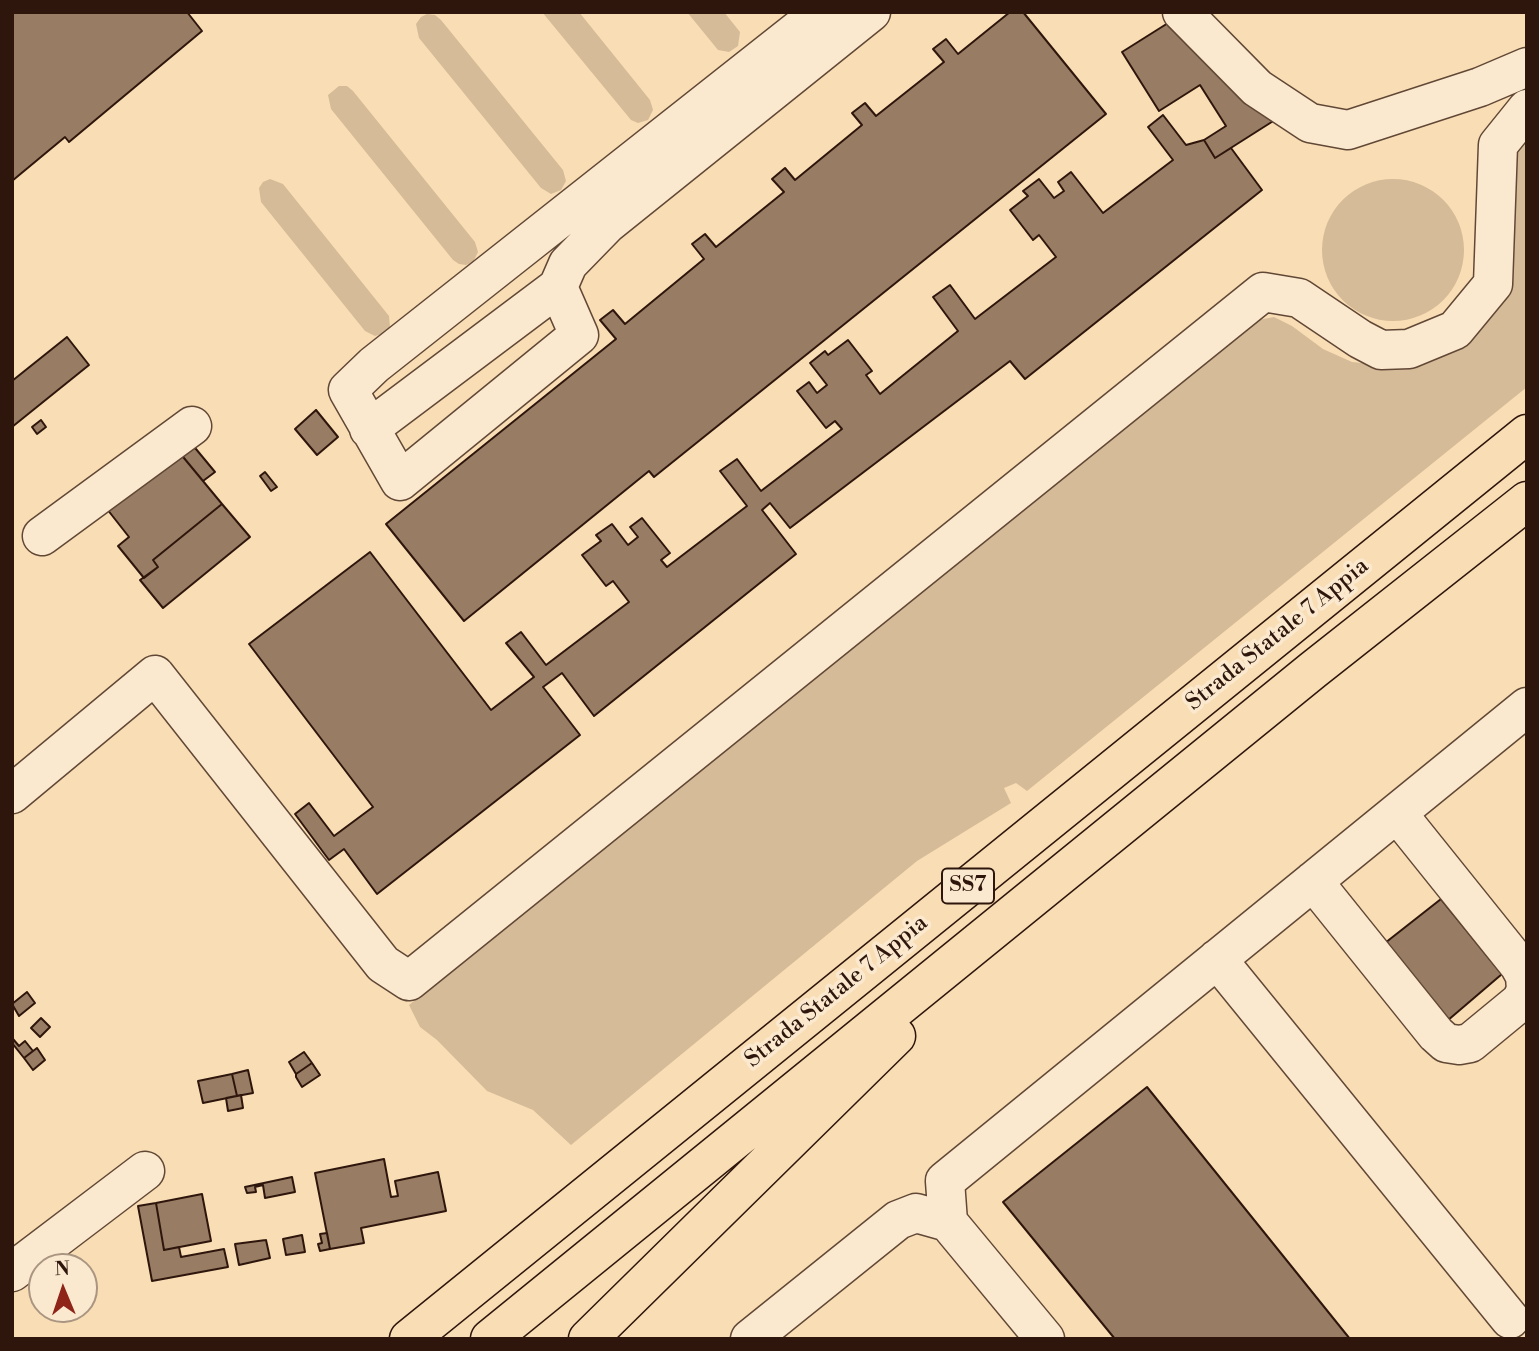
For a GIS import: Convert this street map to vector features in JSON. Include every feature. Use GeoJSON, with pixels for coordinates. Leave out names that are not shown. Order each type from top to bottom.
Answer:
{"type":"FeatureCollection","features":[{"type":"Feature","properties":{"kind":"highway","name":"Strada Statale 7 Appia"},"geometry":{"type":"LineString","coordinates":[[409,1339],[1527,434]]}},
{"type":"Feature","properties":{"kind":"highway","name":"SS7"},"geometry":{"type":"LineString","coordinates":[[490,1339],[1313,670],[1527,501]]}},
{"type":"Feature","properties":{"kind":"highway"},"geometry":{"type":"LineString","coordinates":[[588,1339],[882,1051],[1020,907]]}},
{"type":"Feature","properties":{"kind":"lane"},"geometry":{"type":"LineString","coordinates":[[558,287],[579,335],[400,481],[348,390],[374,365],[821,12]]}},
{"type":"Feature","properties":{"kind":"lane"},"geometry":{"type":"LineString","coordinates":[[369,429],[558,287],[568,264],[607,224],[871,12]]}},
{"type":"Feature","properties":{"kind":"lane"},"geometry":{"type":"LineString","coordinates":[[1182,12],[1257,88],[1310,123],[1348,130],[1480,87],[1527,67]]}},
{"type":"Feature","properties":{"kind":"lane"},"geometry":{"type":"LineString","coordinates":[[12,794],[155,675],[383,964],[410,981],[1263,292],[1299,298],[1360,340],[1381,350],[1409,349],[1455,330],[1493,284],[1498,145],[1527,109]]}},
{"type":"Feature","properties":{"kind":"lane"},"geometry":{"type":"LineString","coordinates":[[42,536],[192,426]]}},
{"type":"Feature","properties":{"kind":"lane"},"geometry":{"type":"LineString","coordinates":[[948,1222],[945,1181],[1527,708]]}},
{"type":"Feature","properties":{"kind":"lane"},"geometry":{"type":"LineString","coordinates":[[1313,881],[1436,1034],[1446,1043],[1459,1045],[1470,1043],[1480,1035],[1521,1001],[1526,990],[1525,976],[1397,813]]}},
{"type":"Feature","properties":{"kind":"lane"},"geometry":{"type":"LineString","coordinates":[[1217,959],[1510,1320]]}},
{"type":"Feature","properties":{"kind":"lane"},"geometry":{"type":"LineString","coordinates":[[12,1272],[145,1171]]}},
{"type":"Feature","properties":{"kind":"lane"},"geometry":{"type":"LineString","coordinates":[[750,1339],[898,1220],[916,1213],[948,1222],[1045,1339]]}},
{"type":"Feature","properties":{"kind":"shaded area"},"geometry":{"type":"Polygon","coordinates":[[[542,12],[579,12],[650,100],[653,110],[648,120],[638,123],[631,120],[542,12]]]}},
{"type":"Feature","properties":{"kind":"shaded area"},"geometry":{"type":"Polygon","coordinates":[[[687,12],[724,12],[740,32],[738,46],[729,52],[718,50],[687,12]]]}},
{"type":"Feature","properties":{"kind":"shaded area"},"geometry":{"type":"Polygon","coordinates":[[[427,14],[435,15],[441,20],[563,170],[566,181],[561,190],[551,194],[541,188],[419,38],[416,24],[427,14]]]}},
{"type":"Feature","properties":{"kind":"shaded area"},"geometry":{"type":"Polygon","coordinates":[[[339,86],[347,86],[353,91],[475,242],[478,252],[473,262],[466,265],[453,260],[331,109],[328,95],[339,86]]]}},
{"type":"Feature","properties":{"kind":"shaded area"},"geometry":{"type":"Polygon","coordinates":[[[1527,129],[1527,387],[1027,791],[1016,783],[1004,788],[1011,803],[917,861],[571,1145],[533,1110],[487,1091],[437,1040],[420,1027],[409,1005],[1258,320],[1274,317],[1292,326],[1323,349],[1352,362],[1389,366],[1471,336],[1498,207],[1521,136],[1527,129]]]}},
{"type":"Feature","properties":{"kind":"shaded area"},"geometry":{"type":"Polygon","coordinates":[[[270,179],[283,184],[389,316],[390,327],[385,333],[375,336],[365,331],[261,202],[259,188],[263,182],[270,179]]]}},
{"type":"Feature","properties":{"kind":"shaded area"},"geometry":{"type":"Polygon","coordinates":[[[1393,179],[1420,185],[1443,200],[1458,223],[1464,250],[1458,277],[1443,300],[1420,315],[1393,321],[1366,315],[1343,300],[1328,277],[1322,250],[1328,223],[1343,200],[1366,185],[1393,179]]]}},
{"type":"Feature","properties":{"kind":"building"},"geometry":{"type":"Polygon","coordinates":[[[12,12],[187,12],[202,31],[69,142],[65,137],[12,181],[12,12]]]}},
{"type":"Feature","properties":{"kind":"building"},"geometry":{"type":"Polygon","coordinates":[[[1010,12],[1023,12],[1106,114],[654,477],[649,471],[464,621],[386,524],[616,339],[600,320],[613,310],[625,324],[704,259],[692,244],[705,234],[716,247],[784,192],[772,179],[785,168],[795,180],[862,125],[852,113],[865,103],[876,116],[944,62],[933,49],[946,39],[958,54],[1010,12]]]}},
{"type":"Feature","properties":{"kind":"building"},"geometry":{"type":"Polygon","coordinates":[[[1176,18],[1278,118],[1215,158],[1204,140],[1226,126],[1200,85],[1159,111],[1122,52],[1176,18]]]}},
{"type":"Feature","properties":{"kind":"building"},"geometry":{"type":"Polygon","coordinates":[[[1163,115],[1186,145],[1204,140],[1215,158],[1231,148],[1262,190],[1025,379],[1010,361],[790,528],[770,503],[762,510],[796,554],[594,716],[562,673],[543,687],[580,735],[377,894],[344,849],[329,860],[295,814],[309,803],[334,836],[373,807],[249,644],[370,552],[491,710],[534,677],[506,643],[521,632],[546,665],[629,602],[613,581],[606,586],[582,555],[601,541],[596,535],[612,524],[628,545],[638,537],[630,527],[642,518],[670,553],[661,560],[667,567],[747,506],[720,471],[737,459],[761,491],[842,429],[835,421],[826,428],[797,391],[809,382],[817,393],[827,385],[810,363],[825,351],[828,355],[848,340],[872,371],[866,375],[880,394],[958,331],[933,297],[950,285],[975,319],[1056,257],[1039,235],[1033,240],[1010,210],[1028,196],[1023,191],[1039,179],[1054,198],[1064,191],[1058,182],[1071,172],[1103,213],[1173,160],[1148,127],[1163,115]]]}},
{"type":"Feature","properties":{"kind":"building"},"geometry":{"type":"Polygon","coordinates":[[[67,337],[89,365],[12,427],[12,381],[67,337]]]}},
{"type":"Feature","properties":{"kind":"building"},"geometry":{"type":"Polygon","coordinates":[[[316,410],[338,437],[317,455],[295,429],[316,410]]]}},
{"type":"Feature","properties":{"kind":"building"},"geometry":{"type":"Polygon","coordinates":[[[41,420],[46,427],[37,434],[32,427],[41,420]]]}},
{"type":"Feature","properties":{"kind":"building"},"geometry":{"type":"Polygon","coordinates":[[[191,443],[215,472],[203,481],[179,452],[191,443]]]}},
{"type":"Feature","properties":{"kind":"building"},"geometry":{"type":"Polygon","coordinates":[[[179,452],[222,504],[153,560],[158,567],[144,578],[118,546],[129,537],[107,509],[179,452]]]}},
{"type":"Feature","properties":{"kind":"building"},"geometry":{"type":"Polygon","coordinates":[[[265,472],[277,487],[271,491],[260,476],[265,472]]]}},
{"type":"Feature","properties":{"kind":"building"},"geometry":{"type":"Polygon","coordinates":[[[222,504],[250,537],[163,608],[140,580],[158,567],[153,560],[222,504]]]}},
{"type":"Feature","properties":{"kind":"building"},"geometry":{"type":"Polygon","coordinates":[[[1441,899],[1502,974],[1447,1021],[1385,943],[1441,899]]]}},
{"type":"Feature","properties":{"kind":"building"},"geometry":{"type":"Polygon","coordinates":[[[27,992],[35,1003],[19,1016],[12,1004],[27,992]]]}},
{"type":"Feature","properties":{"kind":"building"},"geometry":{"type":"Polygon","coordinates":[[[41,1018],[50,1027],[40,1037],[31,1028],[41,1018]]]}},
{"type":"Feature","properties":{"kind":"building"},"geometry":{"type":"Polygon","coordinates":[[[13,1039],[19,1046],[25,1041],[33,1051],[24,1058],[12,1043],[13,1039]]]}},
{"type":"Feature","properties":{"kind":"building"},"geometry":{"type":"Polygon","coordinates":[[[37,1048],[45,1060],[33,1070],[24,1058],[37,1048]]]}},
{"type":"Feature","properties":{"kind":"building"},"geometry":{"type":"Polygon","coordinates":[[[304,1052],[312,1063],[296,1074],[289,1062],[304,1052]]]}},
{"type":"Feature","properties":{"kind":"building"},"geometry":{"type":"Polygon","coordinates":[[[312,1063],[320,1075],[302,1087],[296,1074],[312,1063]]]}},
{"type":"Feature","properties":{"kind":"building"},"geometry":{"type":"Polygon","coordinates":[[[248,1070],[253,1093],[237,1096],[232,1074],[248,1070]]]}},
{"type":"Feature","properties":{"kind":"building"},"geometry":{"type":"Polygon","coordinates":[[[232,1074],[237,1096],[203,1103],[198,1081],[232,1074]]]}},
{"type":"Feature","properties":{"kind":"building"},"geometry":{"type":"Polygon","coordinates":[[[1147,1087],[1350,1339],[1115,1339],[1003,1202],[1147,1087]]]}},
{"type":"Feature","properties":{"kind":"building"},"geometry":{"type":"Polygon","coordinates":[[[241,1095],[243,1108],[228,1111],[226,1098],[241,1095]]]}},
{"type":"Feature","properties":{"kind":"building"},"geometry":{"type":"Polygon","coordinates":[[[384,1159],[391,1197],[398,1196],[395,1181],[438,1172],[446,1211],[361,1228],[364,1243],[330,1249],[315,1173],[384,1159]]]}},
{"type":"Feature","properties":{"kind":"building"},"geometry":{"type":"Polygon","coordinates":[[[292,1177],[295,1192],[265,1198],[263,1185],[255,1187],[256,1192],[247,1193],[245,1187],[292,1177]]]}},
{"type":"Feature","properties":{"kind":"building"},"geometry":{"type":"Polygon","coordinates":[[[202,1194],[211,1241],[164,1250],[156,1203],[202,1194]]]}},
{"type":"Feature","properties":{"kind":"building"},"geometry":{"type":"Polygon","coordinates":[[[156,1203],[164,1250],[179,1247],[181,1257],[224,1249],[228,1267],[152,1281],[138,1206],[156,1203]]]}},
{"type":"Feature","properties":{"kind":"building"},"geometry":{"type":"Polygon","coordinates":[[[327,1233],[330,1249],[320,1251],[320,1234],[327,1233]]]}},
{"type":"Feature","properties":{"kind":"building"},"geometry":{"type":"Polygon","coordinates":[[[302,1235],[305,1252],[286,1255],[283,1239],[302,1235]]]}},
{"type":"Feature","properties":{"kind":"building"},"geometry":{"type":"Polygon","coordinates":[[[266,1240],[270,1258],[239,1265],[235,1244],[266,1240]]]}}]}
